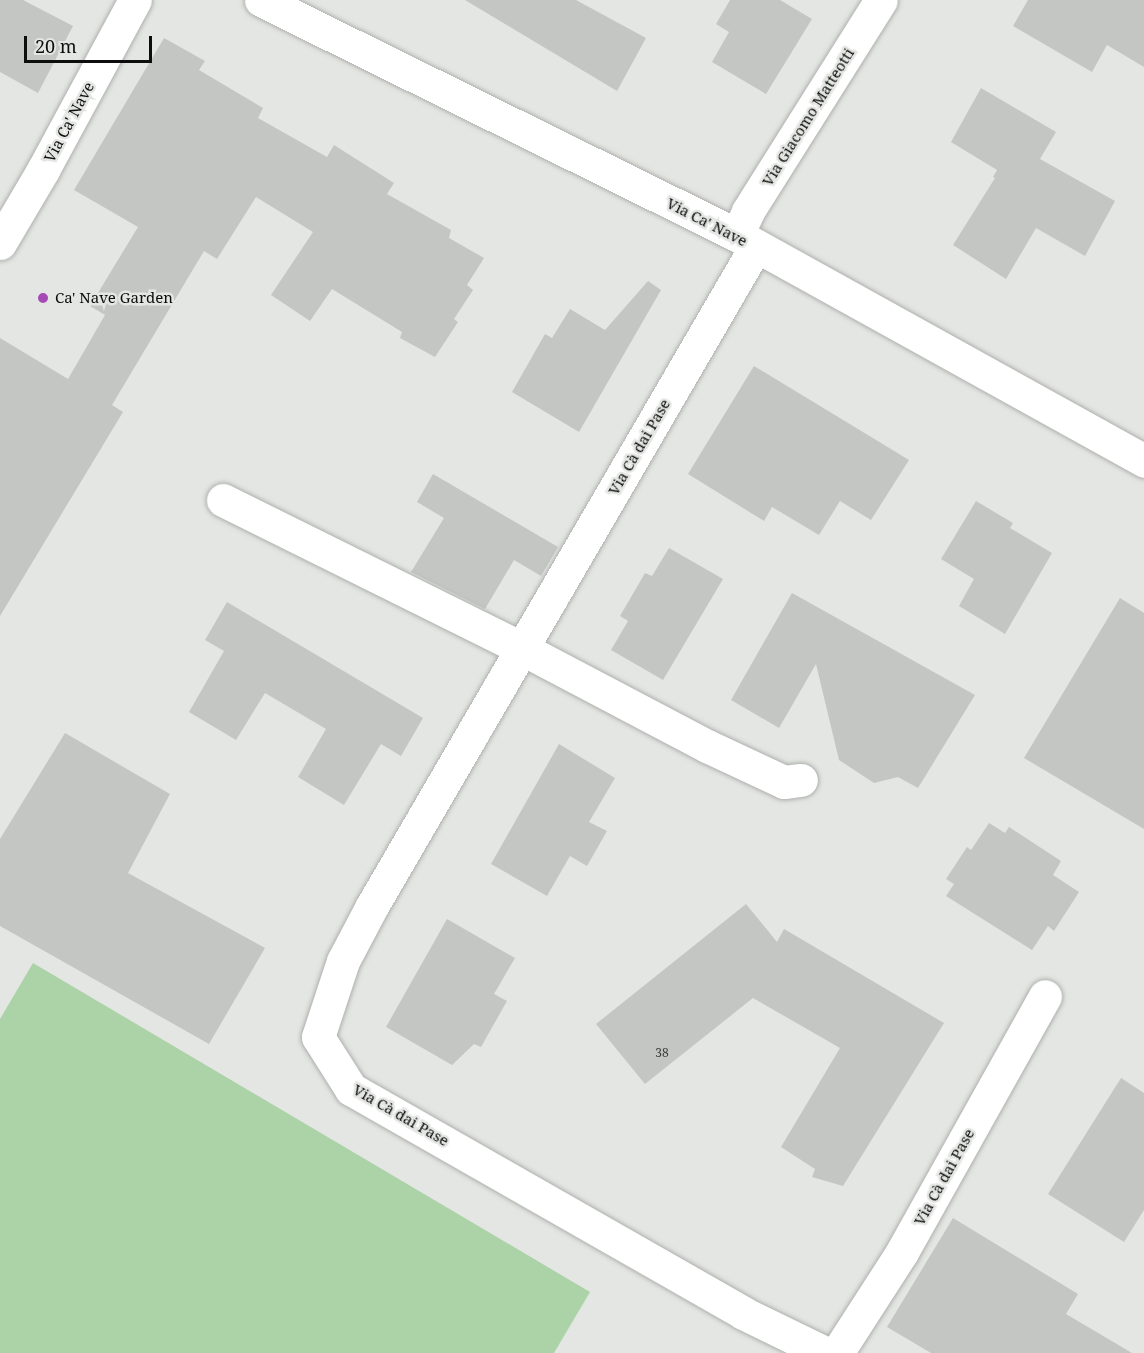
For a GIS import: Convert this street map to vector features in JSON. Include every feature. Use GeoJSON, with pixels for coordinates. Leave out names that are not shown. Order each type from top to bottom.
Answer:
{"type":"FeatureCollection","features":[{"type":"Feature","properties":{"kind":"street","name":"Via Ca' Nave"},"geometry":{"type":"LineString","coordinates":[[0,243],[43,170],[135,0]]}},
{"type":"Feature","properties":{"kind":"street","name":"Via Ca' Nave"},"geometry":{"type":"LineString","coordinates":[[261,0],[747,241],[1144,461]]}},
{"type":"Feature","properties":{"kind":"street","name":"Via Giacomo Matteotti"},"geometry":{"type":"LineString","coordinates":[[747,241],[748,211],[881,0]]}},
{"type":"Feature","properties":{"kind":"street","name":"Via Cà dai Pase"},"geometry":{"type":"LineString","coordinates":[[747,241],[521,648],[343,961],[318,1036],[351,1089],[743,1313],[825,1353]]}},
{"type":"Feature","properties":{"kind":"street"},"geometry":{"type":"LineString","coordinates":[[223,500],[521,648],[707,746],[784,782],[801,780]]}},
{"type":"Feature","properties":{"kind":"street","name":"Via Cà dai Pase"},"geometry":{"type":"LineString","coordinates":[[837,1353],[902,1252],[1044,996]]}},
{"type":"Feature","properties":{"kind":"green space"},"geometry":{"type":"Polygon","coordinates":[[[33,963],[590,1292],[554,1353],[0,1353],[0,1019],[33,963]]]}},
{"type":"Feature","properties":{"kind":"building"},"geometry":{"type":"Polygon","coordinates":[[[0,0],[23,0],[73,26],[38,93],[0,72],[0,0]]]}},
{"type":"Feature","properties":{"kind":"building"},"geometry":{"type":"Polygon","coordinates":[[[465,0],[576,0],[646,38],[617,91],[465,0]]]}},
{"type":"Feature","properties":{"kind":"building"},"geometry":{"type":"Polygon","coordinates":[[[730,0],[780,0],[812,19],[766,94],[712,62],[729,32],[716,24],[730,0]]]}},
{"type":"Feature","properties":{"kind":"building"},"geometry":{"type":"Polygon","coordinates":[[[1028,0],[1144,0],[1144,67],[1107,45],[1092,72],[1013,26],[1028,0]]]}},
{"type":"Feature","properties":{"kind":"building"},"geometry":{"type":"Polygon","coordinates":[[[164,38],[205,61],[199,70],[263,108],[258,118],[327,157],[334,145],[394,183],[387,194],[451,230],[449,238],[484,258],[467,285],[473,290],[454,319],[458,322],[435,357],[400,338],[402,332],[332,289],[310,321],[271,295],[313,232],[256,197],[217,259],[204,251],[112,405],[123,412],[0,616],[0,338],[68,379],[105,315],[90,306],[138,227],[74,190],[164,38]]]}},
{"type":"Feature","properties":{"kind":"building"},"geometry":{"type":"Polygon","coordinates":[[[981,88],[1056,132],[1040,159],[1115,201],[1085,256],[1036,228],[1006,279],[953,245],[995,178],[993,177],[997,170],[951,142],[981,88]]]}},
{"type":"Feature","properties":{"kind":"building"},"geometry":{"type":"Polygon","coordinates":[[[648,281],[661,290],[579,432],[512,392],[545,334],[552,338],[570,309],[605,330],[648,281]]]}},
{"type":"Feature","properties":{"kind":"building"},"geometry":{"type":"Polygon","coordinates":[[[754,366],[909,460],[871,520],[840,501],[819,535],[772,507],[764,521],[688,474],[754,366]]]}},
{"type":"Feature","properties":{"kind":"building"},"geometry":{"type":"Polygon","coordinates":[[[433,474],[558,547],[541,576],[514,560],[485,609],[411,572],[444,518],[417,502],[433,474]]]}},
{"type":"Feature","properties":{"kind":"building"},"geometry":{"type":"Polygon","coordinates":[[[976,501],[1013,523],[1010,528],[1052,553],[1005,634],[959,606],[974,579],[941,559],[976,501]]]}},
{"type":"Feature","properties":{"kind":"building"},"geometry":{"type":"Polygon","coordinates":[[[669,548],[723,579],[663,680],[611,650],[628,621],[620,616],[645,573],[652,576],[669,548]]]}},
{"type":"Feature","properties":{"kind":"building"},"geometry":{"type":"Polygon","coordinates":[[[792,593],[975,695],[918,788],[898,777],[874,783],[839,760],[816,664],[779,728],[731,700],[792,593]]]}},
{"type":"Feature","properties":{"kind":"building"},"geometry":{"type":"Polygon","coordinates":[[[1120,598],[1144,613],[1144,829],[1024,758],[1120,598]]]}},
{"type":"Feature","properties":{"kind":"building"},"geometry":{"type":"Polygon","coordinates":[[[227,602],[423,718],[401,756],[381,744],[344,805],[298,777],[326,729],[265,693],[236,740],[189,712],[224,651],[205,640],[227,602]]]}},
{"type":"Feature","properties":{"kind":"building"},"geometry":{"type":"Polygon","coordinates":[[[65,733],[170,794],[128,873],[265,948],[209,1044],[0,926],[0,839],[65,733]]]}},
{"type":"Feature","properties":{"kind":"building"},"geometry":{"type":"Polygon","coordinates":[[[559,744],[615,778],[589,822],[607,831],[587,866],[570,856],[547,896],[491,864],[559,744]]]}},
{"type":"Feature","properties":{"kind":"building"},"geometry":{"type":"Polygon","coordinates":[[[989,823],[1005,833],[1009,827],[1061,861],[1053,875],[1079,892],[1054,931],[1048,926],[1032,950],[946,896],[954,884],[946,879],[967,847],[971,850],[989,823]]]}},
{"type":"Feature","properties":{"kind":"building"},"geometry":{"type":"Polygon","coordinates":[[[746,904],[777,942],[784,929],[944,1023],[843,1186],[812,1177],[815,1169],[781,1147],[840,1048],[753,998],[645,1084],[596,1024],[746,904]]]}},
{"type":"Feature","properties":{"kind":"building"},"geometry":{"type":"Polygon","coordinates":[[[447,919],[515,958],[494,994],[507,1001],[481,1047],[474,1044],[452,1065],[386,1027],[447,919]]]}},
{"type":"Feature","properties":{"kind":"building"},"geometry":{"type":"Polygon","coordinates":[[[1121,1078],[1144,1093],[1144,1210],[1124,1242],[1048,1194],[1121,1078]]]}},
{"type":"Feature","properties":{"kind":"building"},"geometry":{"type":"Polygon","coordinates":[[[953,1218],[1078,1294],[1066,1314],[1132,1353],[931,1353],[887,1327],[953,1218]]]}},
{"type":"Feature","properties":{"kind":"place","name":"Ca' Nave Garden"},"geometry":{"type":"Point","coordinates":[43,298]}}]}
